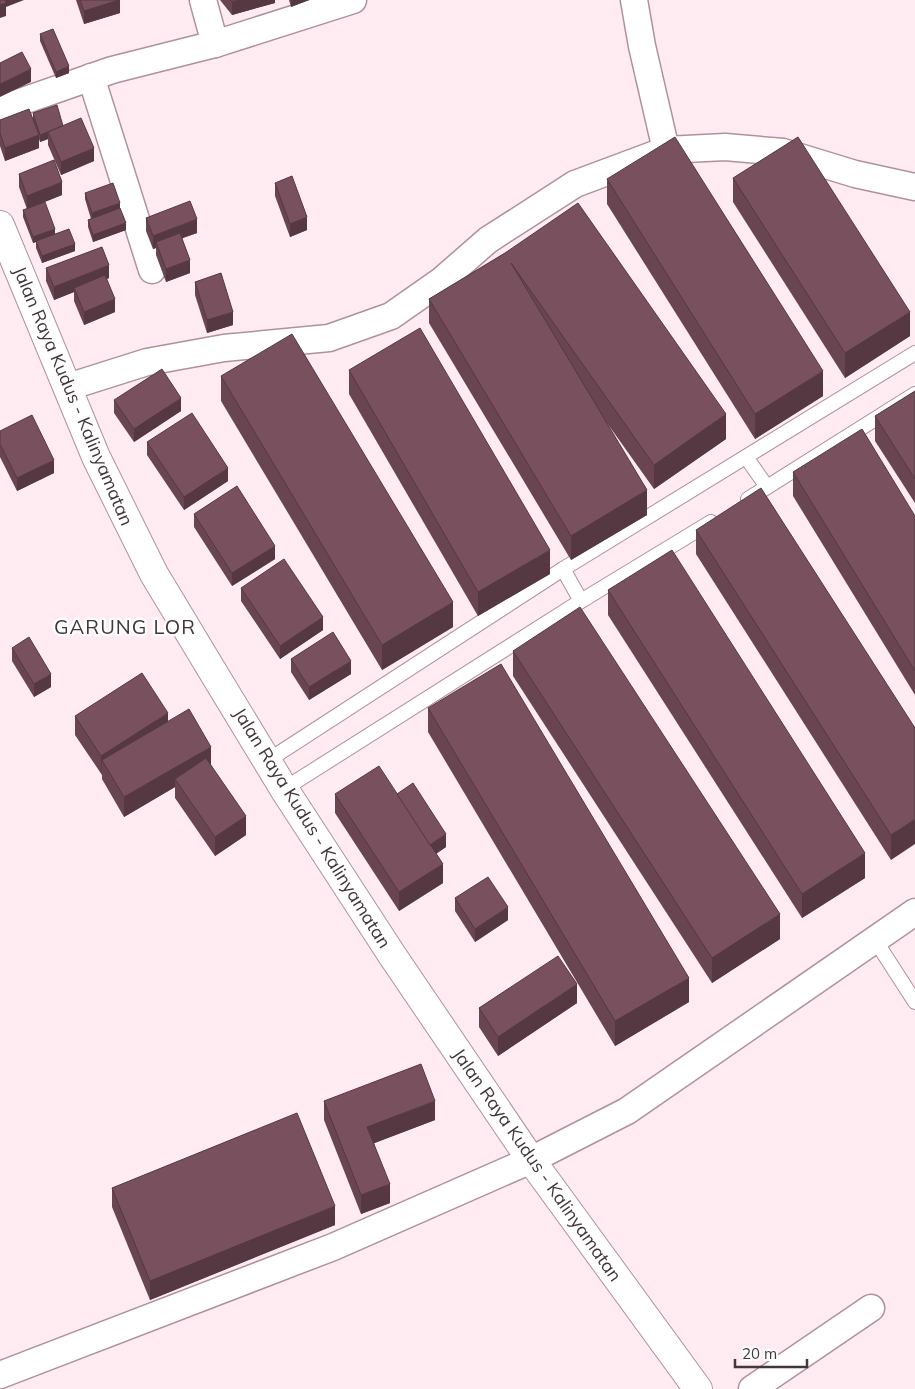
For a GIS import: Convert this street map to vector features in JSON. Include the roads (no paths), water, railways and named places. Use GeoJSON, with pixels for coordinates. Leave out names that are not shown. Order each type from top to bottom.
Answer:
{"type":"FeatureCollection","features":[{"type":"Feature","properties":{"kind":"main road","name":"Jalan Raya Kudus - Kalinyamatan"},"geometry":{"type":"LineString","coordinates":[[0,225],[96,457],[150,566],[284,790],[392,955],[531,1160],[698,1389]]}},
{"type":"Feature","properties":{"kind":"street"},"geometry":{"type":"LineString","coordinates":[[203,0],[215,44]]}},
{"type":"Feature","properties":{"kind":"street"},"geometry":{"type":"LineString","coordinates":[[0,108],[112,70],[215,44],[353,0]]}},
{"type":"Feature","properties":{"kind":"street"},"geometry":{"type":"LineString","coordinates":[[634,0],[642,46],[666,150]]}},
{"type":"Feature","properties":{"kind":"street"},"geometry":{"type":"LineString","coordinates":[[91,77],[152,270]]}},
{"type":"Feature","properties":{"kind":"street"},"geometry":{"type":"LineString","coordinates":[[68,387],[156,360],[224,348],[329,338],[391,316],[440,281],[488,240],[576,184],[666,150],[725,147],[783,152],[855,174],[915,186]]}},
{"type":"Feature","properties":{"kind":"street"},"geometry":{"type":"LineString","coordinates":[[0,1374],[333,1247],[531,1160],[627,1111],[915,912]]}},
{"type":"Feature","properties":{"kind":"street"},"geometry":{"type":"LineString","coordinates":[[752,1389],[871,1308]]}},
{"type":"Feature","properties":{"kind":"lane"},"geometry":{"type":"LineString","coordinates":[[267,761],[563,569],[915,354]]}},
{"type":"Feature","properties":{"kind":"lane"},"geometry":{"type":"LineString","coordinates":[[284,790],[581,601],[915,394]]}},
{"type":"Feature","properties":{"kind":"lane"},"geometry":{"type":"LineString","coordinates":[[746,457],[767,487]]}},
{"type":"Feature","properties":{"kind":"lane"},"geometry":{"type":"LineString","coordinates":[[563,569],[581,601]]}},
{"type":"Feature","properties":{"kind":"lane"},"geometry":{"type":"LineString","coordinates":[[875,940],[915,1002]]}},
{"type":"Feature","properties":{"kind":"district","name":"GARUNG LOR"},"geometry":{"type":"Point","coordinates":[125,627]}}]}
